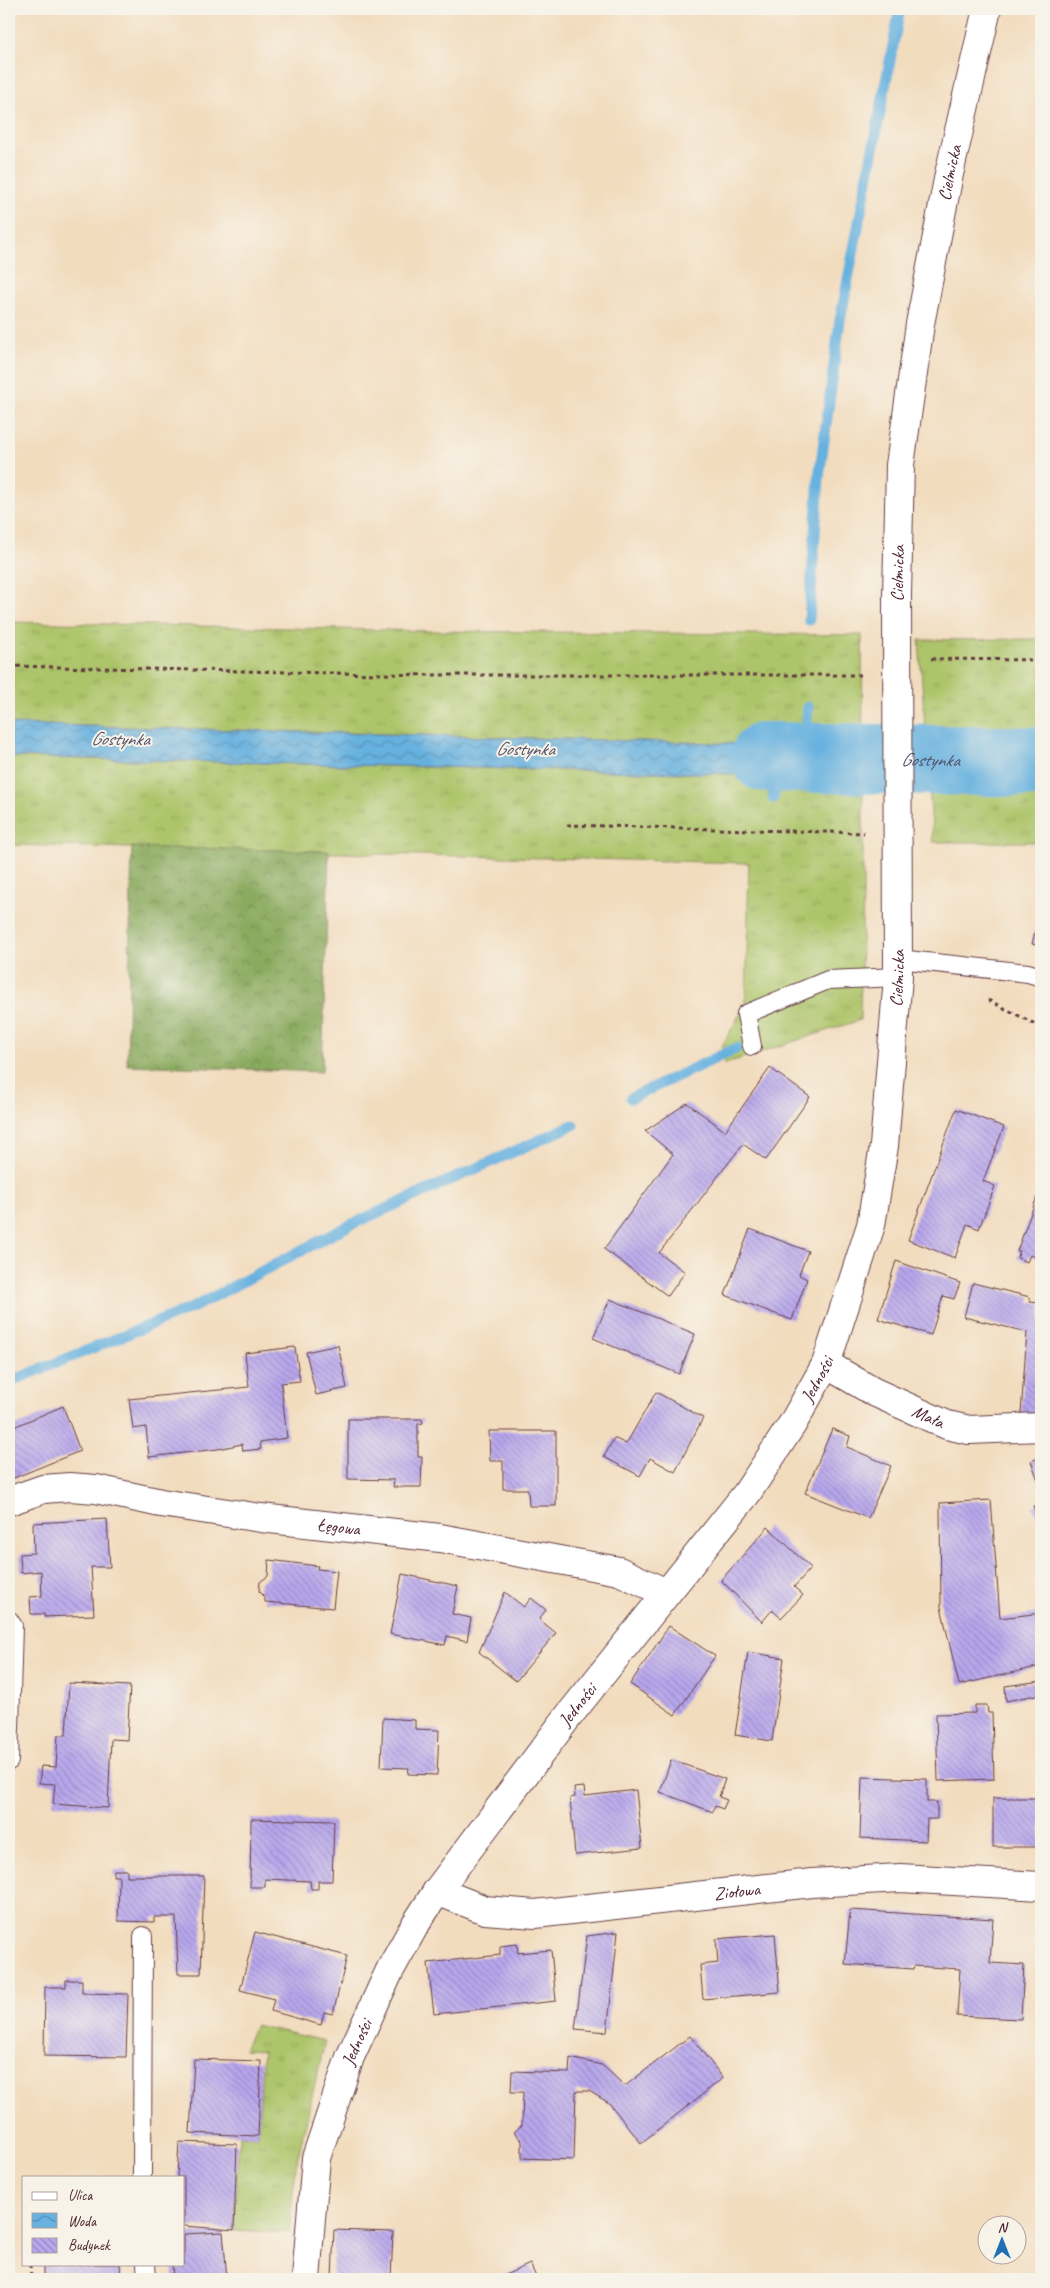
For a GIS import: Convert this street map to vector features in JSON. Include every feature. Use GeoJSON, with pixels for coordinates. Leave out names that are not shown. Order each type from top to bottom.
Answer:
{"type":"FeatureCollection","features":[{"type":"Feature","properties":{"kind":"street","name":"Cielmicka"},"geometry":{"type":"LineString","coordinates":[[884,1146],[898,968],[900,465],[922,314],[949,174],[987,9]]}},
{"type":"Feature","properties":{"kind":"street","name":"Jedności"},"geometry":{"type":"LineString","coordinates":[[306,2279],[316,2158],[350,2058],[390,1970],[415,1925],[437,1891],[567,1718],[747,1493],[826,1364],[870,1225],[884,1146]]}},
{"type":"Feature","properties":{"kind":"street","name":"Mała"},"geometry":{"type":"LineString","coordinates":[[826,1364],[874,1392],[947,1425],[970,1430],[1041,1427]]}},
{"type":"Feature","properties":{"kind":"street","name":"Łęgowa"},"geometry":{"type":"LineString","coordinates":[[9,1500],[43,1489],[70,1487],[96,1489],[161,1503],[260,1518],[440,1538],[619,1571],[666,1593]]}},
{"type":"Feature","properties":{"kind":"street","name":"Ziołowa"},"geometry":{"type":"LineString","coordinates":[[437,1891],[485,1910],[535,1914],[812,1883],[900,1878],[1041,1886]]}},
{"type":"Feature","properties":{"kind":"lane"},"geometry":{"type":"LineString","coordinates":[[752,1046],[746,1014],[828,980],[898,968],[1028,973],[1041,977]]}},
{"type":"Feature","properties":{"kind":"lane"},"geometry":{"type":"LineString","coordinates":[[9,1620],[13,1626],[9,1761]]}},
{"type":"Feature","properties":{"kind":"lane"},"geometry":{"type":"LineString","coordinates":[[142,2176],[143,1936]]}},
{"type":"Feature","properties":{"kind":"lane"},"geometry":{"type":"LineString","coordinates":[[146,2266],[147,2279]]}},
{"type":"Feature","properties":{"kind":"path"},"geometry":{"type":"LineString","coordinates":[[898,659],[1041,660]]}},
{"type":"Feature","properties":{"kind":"path"},"geometry":{"type":"LineString","coordinates":[[9,666],[427,675],[838,676]]}},
{"type":"Feature","properties":{"kind":"path"},"geometry":{"type":"LineString","coordinates":[[567,824],[853,832]]}},
{"type":"Feature","properties":{"kind":"path"},"geometry":{"type":"LineString","coordinates":[[30,2266],[31,2279]]}},
{"type":"Feature","properties":{"kind":"green space"},"geometry":{"type":"Polygon","coordinates":[[[9,622],[431,631],[862,635],[863,747],[9,724],[9,622]]]}},
{"type":"Feature","properties":{"kind":"green space"},"geometry":{"type":"Polygon","coordinates":[[[1041,639],[1041,842],[933,842],[919,640],[1041,639]]]}},
{"type":"Feature","properties":{"kind":"green space"},"geometry":{"type":"Polygon","coordinates":[[[9,757],[863,777],[860,1020],[724,1064],[722,1046],[746,1003],[749,863],[9,845],[9,757]]]}},
{"type":"Feature","properties":{"kind":"green space"},"geometry":{"type":"Polygon","coordinates":[[[132,847],[329,851],[322,1072],[127,1065],[132,847]]]}},
{"type":"Feature","properties":{"kind":"green space"},"geometry":{"type":"Polygon","coordinates":[[[255,2025],[325,2041],[296,2165],[289,2233],[234,2230],[239,2135],[258,2136],[263,2051],[244,2050],[255,2025]]]}},
{"type":"Feature","properties":{"kind":"water"},"geometry":{"type":"Polygon","coordinates":[[[9,724],[863,747],[863,777],[9,757],[9,724]]]}},
{"type":"Feature","properties":{"kind":"building"},"geometry":{"type":"Polygon","coordinates":[[[1041,907],[1041,946],[1032,944],[1041,907]]]}},
{"type":"Feature","properties":{"kind":"building"},"geometry":{"type":"Polygon","coordinates":[[[770,1068],[810,1097],[766,1160],[743,1144],[659,1253],[685,1272],[668,1296],[604,1249],[673,1154],[645,1131],[687,1103],[725,1131],[770,1068]]]}},
{"type":"Feature","properties":{"kind":"building"},"geometry":{"type":"Polygon","coordinates":[[[956,1109],[1004,1127],[983,1181],[995,1186],[979,1229],[967,1224],[955,1258],[908,1240],[956,1109]]]}},
{"type":"Feature","properties":{"kind":"building"},"geometry":{"type":"Polygon","coordinates":[[[1041,1186],[1041,1259],[1030,1255],[1027,1262],[1017,1258],[1020,1251],[1017,1251],[1041,1186]]]}},
{"type":"Feature","properties":{"kind":"building"},"geometry":{"type":"Polygon","coordinates":[[[750,1229],[808,1251],[799,1275],[807,1279],[792,1320],[725,1295],[750,1229]]]}},
{"type":"Feature","properties":{"kind":"building"},"geometry":{"type":"Polygon","coordinates":[[[896,1261],[960,1283],[954,1299],[943,1296],[931,1335],[878,1319],[896,1261]]]}},
{"type":"Feature","properties":{"kind":"building"},"geometry":{"type":"Polygon","coordinates":[[[973,1283],[1030,1297],[1030,1302],[1041,1303],[1041,1415],[1021,1414],[1027,1332],[964,1317],[973,1283]]]}},
{"type":"Feature","properties":{"kind":"building"},"geometry":{"type":"Polygon","coordinates":[[[610,1299],[695,1334],[679,1374],[593,1338],[610,1299]]]}},
{"type":"Feature","properties":{"kind":"building"},"geometry":{"type":"Polygon","coordinates":[[[338,1345],[347,1388],[316,1395],[306,1352],[338,1345]]]}},
{"type":"Feature","properties":{"kind":"building"},"geometry":{"type":"Polygon","coordinates":[[[295,1347],[300,1381],[281,1383],[287,1438],[260,1442],[261,1449],[243,1451],[242,1444],[218,1449],[149,1457],[146,1427],[133,1429],[129,1399],[249,1387],[245,1353],[295,1347]]]}},
{"type":"Feature","properties":{"kind":"building"},"geometry":{"type":"Polygon","coordinates":[[[656,1392],[703,1418],[675,1472],[650,1458],[640,1476],[604,1457],[614,1438],[626,1444],[656,1392]]]}},
{"type":"Feature","properties":{"kind":"building"},"geometry":{"type":"Polygon","coordinates":[[[63,1406],[80,1451],[9,1480],[9,1429],[63,1406]]]}},
{"type":"Feature","properties":{"kind":"building"},"geometry":{"type":"Polygon","coordinates":[[[348,1419],[422,1419],[423,1423],[418,1424],[418,1457],[422,1457],[421,1487],[393,1487],[394,1480],[348,1479],[348,1419]]]}},
{"type":"Feature","properties":{"kind":"building"},"geometry":{"type":"Polygon","coordinates":[[[832,1429],[850,1436],[847,1447],[891,1466],[868,1518],[805,1493],[832,1429]]]}},
{"type":"Feature","properties":{"kind":"building"},"geometry":{"type":"Polygon","coordinates":[[[489,1431],[556,1431],[556,1506],[529,1506],[528,1489],[503,1489],[503,1461],[490,1461],[489,1431]]]}},
{"type":"Feature","properties":{"kind":"building"},"geometry":{"type":"Polygon","coordinates":[[[1041,1457],[1041,1488],[1031,1461],[1041,1457]]]}},
{"type":"Feature","properties":{"kind":"building"},"geometry":{"type":"Polygon","coordinates":[[[991,1500],[1000,1618],[1041,1613],[1041,1666],[959,1685],[941,1607],[940,1503],[991,1500]]]}},
{"type":"Feature","properties":{"kind":"building"},"geometry":{"type":"Polygon","coordinates":[[[1041,1503],[1041,1526],[1033,1506],[1041,1503]]]}},
{"type":"Feature","properties":{"kind":"building"},"geometry":{"type":"Polygon","coordinates":[[[107,1519],[110,1567],[91,1567],[94,1615],[44,1617],[44,1614],[31,1614],[30,1597],[42,1596],[41,1571],[21,1573],[20,1554],[34,1553],[33,1523],[107,1519]]]}},
{"type":"Feature","properties":{"kind":"building"},"geometry":{"type":"Polygon","coordinates":[[[768,1527],[811,1568],[794,1587],[803,1595],[781,1618],[772,1610],[762,1622],[721,1580],[768,1527]]]}},
{"type":"Feature","properties":{"kind":"building"},"geometry":{"type":"Polygon","coordinates":[[[269,1560],[318,1566],[317,1569],[337,1571],[333,1608],[265,1602],[265,1597],[259,1591],[260,1582],[268,1576],[269,1560]]]}},
{"type":"Feature","properties":{"kind":"building"},"geometry":{"type":"Polygon","coordinates":[[[402,1574],[458,1586],[452,1614],[471,1618],[467,1641],[447,1636],[445,1645],[390,1634],[402,1574]]]}},
{"type":"Feature","properties":{"kind":"building"},"geometry":{"type":"Polygon","coordinates":[[[505,1592],[524,1607],[531,1598],[546,1610],[539,1619],[556,1633],[516,1681],[479,1652],[505,1592]]]}},
{"type":"Feature","properties":{"kind":"building"},"geometry":{"type":"Polygon","coordinates":[[[669,1626],[715,1656],[675,1715],[630,1684],[669,1626]]]}},
{"type":"Feature","properties":{"kind":"building"},"geometry":{"type":"Polygon","coordinates":[[[748,1652],[784,1658],[772,1741],[735,1735],[748,1652]]]}},
{"type":"Feature","properties":{"kind":"building"},"geometry":{"type":"Polygon","coordinates":[[[1041,1681],[1041,1694],[1006,1701],[1005,1686],[1041,1681]]]}},
{"type":"Feature","properties":{"kind":"building"},"geometry":{"type":"Polygon","coordinates":[[[69,1683],[130,1686],[127,1740],[111,1739],[108,1808],[53,1804],[55,1784],[39,1783],[41,1766],[56,1767],[58,1735],[66,1735],[69,1683]]]}},
{"type":"Feature","properties":{"kind":"building"},"geometry":{"type":"Polygon","coordinates":[[[975,1705],[987,1705],[988,1713],[992,1713],[994,1779],[938,1781],[936,1714],[975,1713],[975,1705]]]}},
{"type":"Feature","properties":{"kind":"building"},"geometry":{"type":"Polygon","coordinates":[[[383,1718],[415,1720],[415,1729],[439,1730],[437,1775],[408,1774],[409,1768],[381,1767],[383,1718]]]}},
{"type":"Feature","properties":{"kind":"building"},"geometry":{"type":"Polygon","coordinates":[[[671,1760],[725,1779],[719,1797],[727,1800],[723,1809],[715,1806],[713,1812],[660,1792],[671,1760]]]}},
{"type":"Feature","properties":{"kind":"building"},"geometry":{"type":"Polygon","coordinates":[[[862,1777],[927,1779],[927,1802],[937,1802],[937,1819],[927,1819],[926,1841],[860,1838],[862,1777]]]}},
{"type":"Feature","properties":{"kind":"building"},"geometry":{"type":"Polygon","coordinates":[[[584,1787],[585,1796],[636,1790],[642,1848],[575,1855],[570,1798],[575,1797],[574,1788],[584,1787]]]}},
{"type":"Feature","properties":{"kind":"building"},"geometry":{"type":"Polygon","coordinates":[[[993,1798],[1041,1798],[1041,1847],[993,1847],[993,1798]]]}},
{"type":"Feature","properties":{"kind":"building"},"geometry":{"type":"Polygon","coordinates":[[[251,1819],[334,1821],[332,1881],[318,1881],[318,1889],[311,1889],[310,1881],[265,1879],[265,1887],[250,1887],[251,1819]]]}},
{"type":"Feature","properties":{"kind":"building"},"geometry":{"type":"Polygon","coordinates":[[[114,1870],[127,1870],[127,1876],[204,1876],[201,1974],[178,1974],[176,1917],[154,1917],[154,1922],[118,1921],[119,1876],[113,1876],[114,1870]]]}},
{"type":"Feature","properties":{"kind":"building"},"geometry":{"type":"Polygon","coordinates":[[[850,1910],[993,1919],[990,1963],[1024,1965],[1021,2019],[957,2016],[960,1969],[914,1966],[913,1969],[845,1964],[850,1910]]]}},
{"type":"Feature","properties":{"kind":"building"},"geometry":{"type":"Polygon","coordinates":[[[255,1932],[347,1956],[333,2014],[324,2012],[321,2025],[271,2011],[274,1999],[240,1990],[255,1932]]]}},
{"type":"Feature","properties":{"kind":"building"},"geometry":{"type":"Polygon","coordinates":[[[618,1932],[607,2032],[575,2029],[587,1936],[618,1932]]]}},
{"type":"Feature","properties":{"kind":"building"},"geometry":{"type":"Polygon","coordinates":[[[775,1934],[780,1992],[703,1999],[700,1965],[718,1963],[716,1939],[775,1934]]]}},
{"type":"Feature","properties":{"kind":"building"},"geometry":{"type":"Polygon","coordinates":[[[517,1944],[518,1953],[551,1950],[556,2001],[434,2014],[428,1963],[500,1955],[500,1946],[517,1944]]]}},
{"type":"Feature","properties":{"kind":"building"},"geometry":{"type":"Polygon","coordinates":[[[66,1980],[82,1980],[82,1993],[128,1994],[126,2057],[44,2056],[45,1987],[66,1987],[66,1980]]]}},
{"type":"Feature","properties":{"kind":"building"},"geometry":{"type":"Polygon","coordinates":[[[690,2036],[723,2078],[641,2143],[609,2103],[589,2091],[576,2091],[574,2160],[522,2158],[522,2141],[514,2132],[522,2125],[523,2092],[511,2092],[512,2071],[569,2073],[570,2058],[602,2065],[625,2086],[690,2036]]]}},
{"type":"Feature","properties":{"kind":"building"},"geometry":{"type":"Polygon","coordinates":[[[194,2059],[261,2061],[258,2136],[190,2133],[194,2059]]]}},
{"type":"Feature","properties":{"kind":"building"},"geometry":{"type":"Polygon","coordinates":[[[179,2142],[237,2144],[234,2230],[185,2226],[185,2176],[177,2176],[179,2142]]]}},
{"type":"Feature","properties":{"kind":"building"},"geometry":{"type":"Polygon","coordinates":[[[334,2230],[393,2232],[391,2279],[332,2279],[334,2230]]]}},
{"type":"Feature","properties":{"kind":"building"},"geometry":{"type":"Polygon","coordinates":[[[223,2232],[227,2279],[168,2279],[167,2277],[173,2277],[172,2266],[185,2266],[185,2234],[223,2232]]]}},
{"type":"Feature","properties":{"kind":"building"},"geometry":{"type":"Polygon","coordinates":[[[530,2264],[537,2279],[496,2279],[530,2264]]]}},
{"type":"Feature","properties":{"kind":"building"},"geometry":{"type":"Polygon","coordinates":[[[43,2266],[120,2266],[121,2279],[43,2279],[43,2266]]]}},
{"type":"Feature","properties":{"kind":"waterway"},"geometry":{"type":"LineString","coordinates":[[809,620],[819,478],[840,321],[900,9]]}},
{"type":"Feature","properties":{"kind":"waterway"},"geometry":{"type":"LineString","coordinates":[[804,757],[808,707]]}},
{"type":"Feature","properties":{"kind":"waterway","name":"Gostynka"},"geometry":{"type":"LineString","coordinates":[[765,757],[1041,762]]}},
{"type":"Feature","properties":{"kind":"waterway"},"geometry":{"type":"LineString","coordinates":[[773,798],[782,760]]}},
{"type":"Feature","properties":{"kind":"waterway"},"geometry":{"type":"LineString","coordinates":[[631,1098],[737,1048]]}},
{"type":"Feature","properties":{"kind":"waterway"},"geometry":{"type":"LineString","coordinates":[[9,1382],[194,1307],[350,1225],[573,1125]]}}]}
